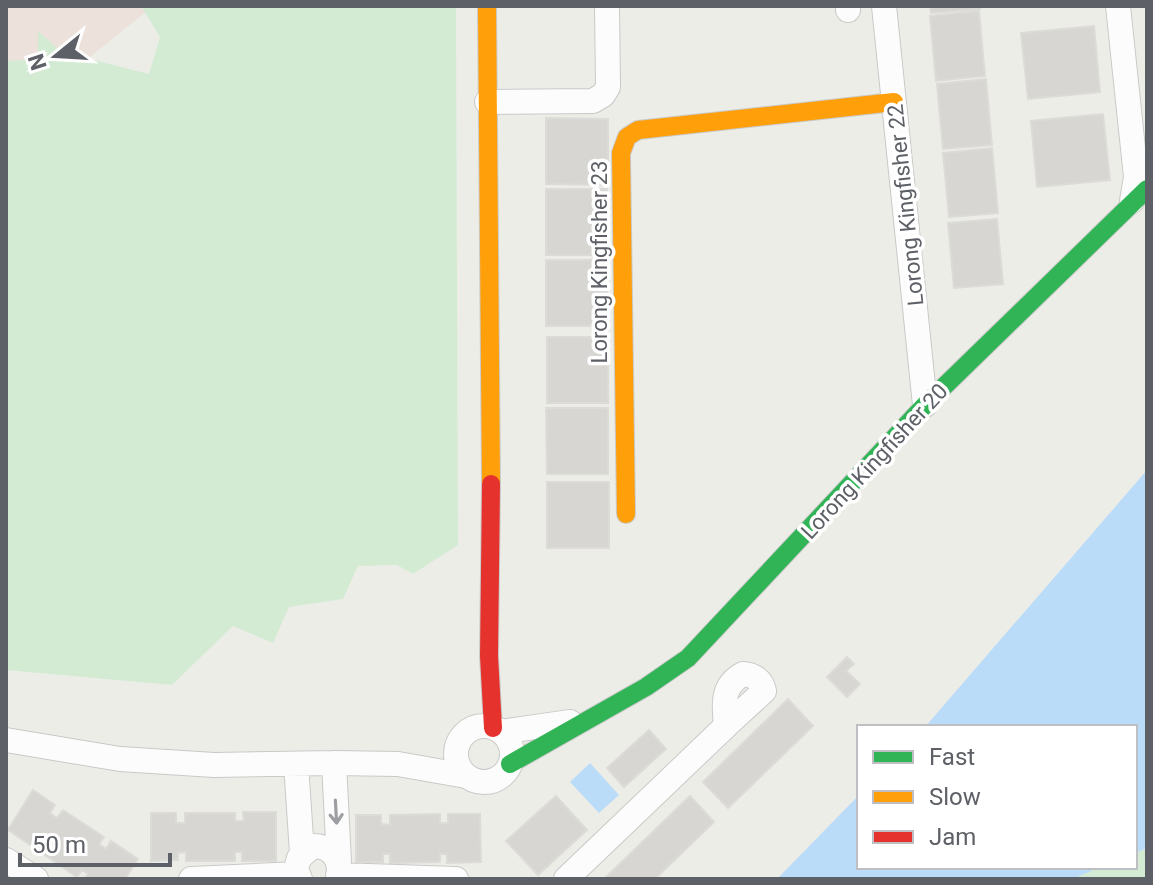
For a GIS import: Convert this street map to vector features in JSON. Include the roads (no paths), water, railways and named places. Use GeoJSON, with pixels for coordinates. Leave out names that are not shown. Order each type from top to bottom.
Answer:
{"type":"FeatureCollection","features":[{"type":"Feature","properties":{"kind":"street"},"geometry":{"type":"LineString","coordinates":[[6,740],[120,759],[214,765],[398,764],[466,776],[483,783],[499,778],[510,764],[511,747],[497,730],[489,656],[491,437],[487,6]]}},
{"type":"Feature","properties":{"kind":"street"},"geometry":{"type":"LineString","coordinates":[[487,102],[593,101],[603,95],[608,87],[607,6]]}},
{"type":"Feature","properties":{"kind":"street","name":"Lorong Kingfisher 22"},"geometry":{"type":"LineString","coordinates":[[884,6],[925,405]]}},
{"type":"Feature","properties":{"kind":"street"},"geometry":{"type":"LineString","coordinates":[[1118,6],[1140,195]]}},
{"type":"Feature","properties":{"kind":"street","name":"Lorong Kingfisher 23"},"geometry":{"type":"LineString","coordinates":[[626,514],[621,153],[627,137],[638,130],[894,102]]}},
{"type":"Feature","properties":{"kind":"street","name":"Lorong Kingfisher 20"},"geometry":{"type":"LineString","coordinates":[[510,764],[646,687],[688,658],[925,405],[1140,195]]}},
{"type":"Feature","properties":{"kind":"street"},"geometry":{"type":"LineString","coordinates":[[466,776],[457,762],[489,656]]}},
{"type":"Feature","properties":{"kind":"street","name":"Lorong Kingfisher 20"},"geometry":{"type":"LineString","coordinates":[[497,730],[590,718]]}},
{"type":"Feature","properties":{"kind":"street"},"geometry":{"type":"LineString","coordinates":[[566,879],[726,726]]}},
{"type":"Feature","properties":{"kind":"street"},"geometry":{"type":"LineString","coordinates":[[398,764],[463,738],[476,727],[497,730]]}},
{"type":"Feature","properties":{"kind":"street"},"geometry":{"type":"LineString","coordinates":[[334,763],[338,872]]}},
{"type":"Feature","properties":{"kind":"street"},"geometry":{"type":"LineString","coordinates":[[296,764],[300,869]]}},
{"type":"Feature","properties":{"kind":"street"},"geometry":{"type":"LineString","coordinates":[[300,869],[313,846],[326,848],[338,872]]}},
{"type":"Feature","properties":{"kind":"street"},"geometry":{"type":"LineString","coordinates":[[6,860],[36,879]]}},
{"type":"Feature","properties":{"kind":"street"},"geometry":{"type":"LineString","coordinates":[[191,879],[300,869]]}},
{"type":"Feature","properties":{"kind":"street"},"geometry":{"type":"LineString","coordinates":[[338,872],[456,879]]}},
{"type":"Feature","properties":{"kind":"water"},"geometry":{"type":"Polygon","coordinates":[[[1147,470],[1147,848],[1137,852],[1137,725],[927,725],[1147,470]]]}},
{"type":"Feature","properties":{"kind":"water"},"geometry":{"type":"Polygon","coordinates":[[[590,763],[619,795],[599,813],[570,782],[590,763]]]}},
{"type":"Feature","properties":{"kind":"water"},"geometry":{"type":"Polygon","coordinates":[[[857,797],[857,869],[1096,869],[1073,879],[777,879],[857,797]]]}}]}
